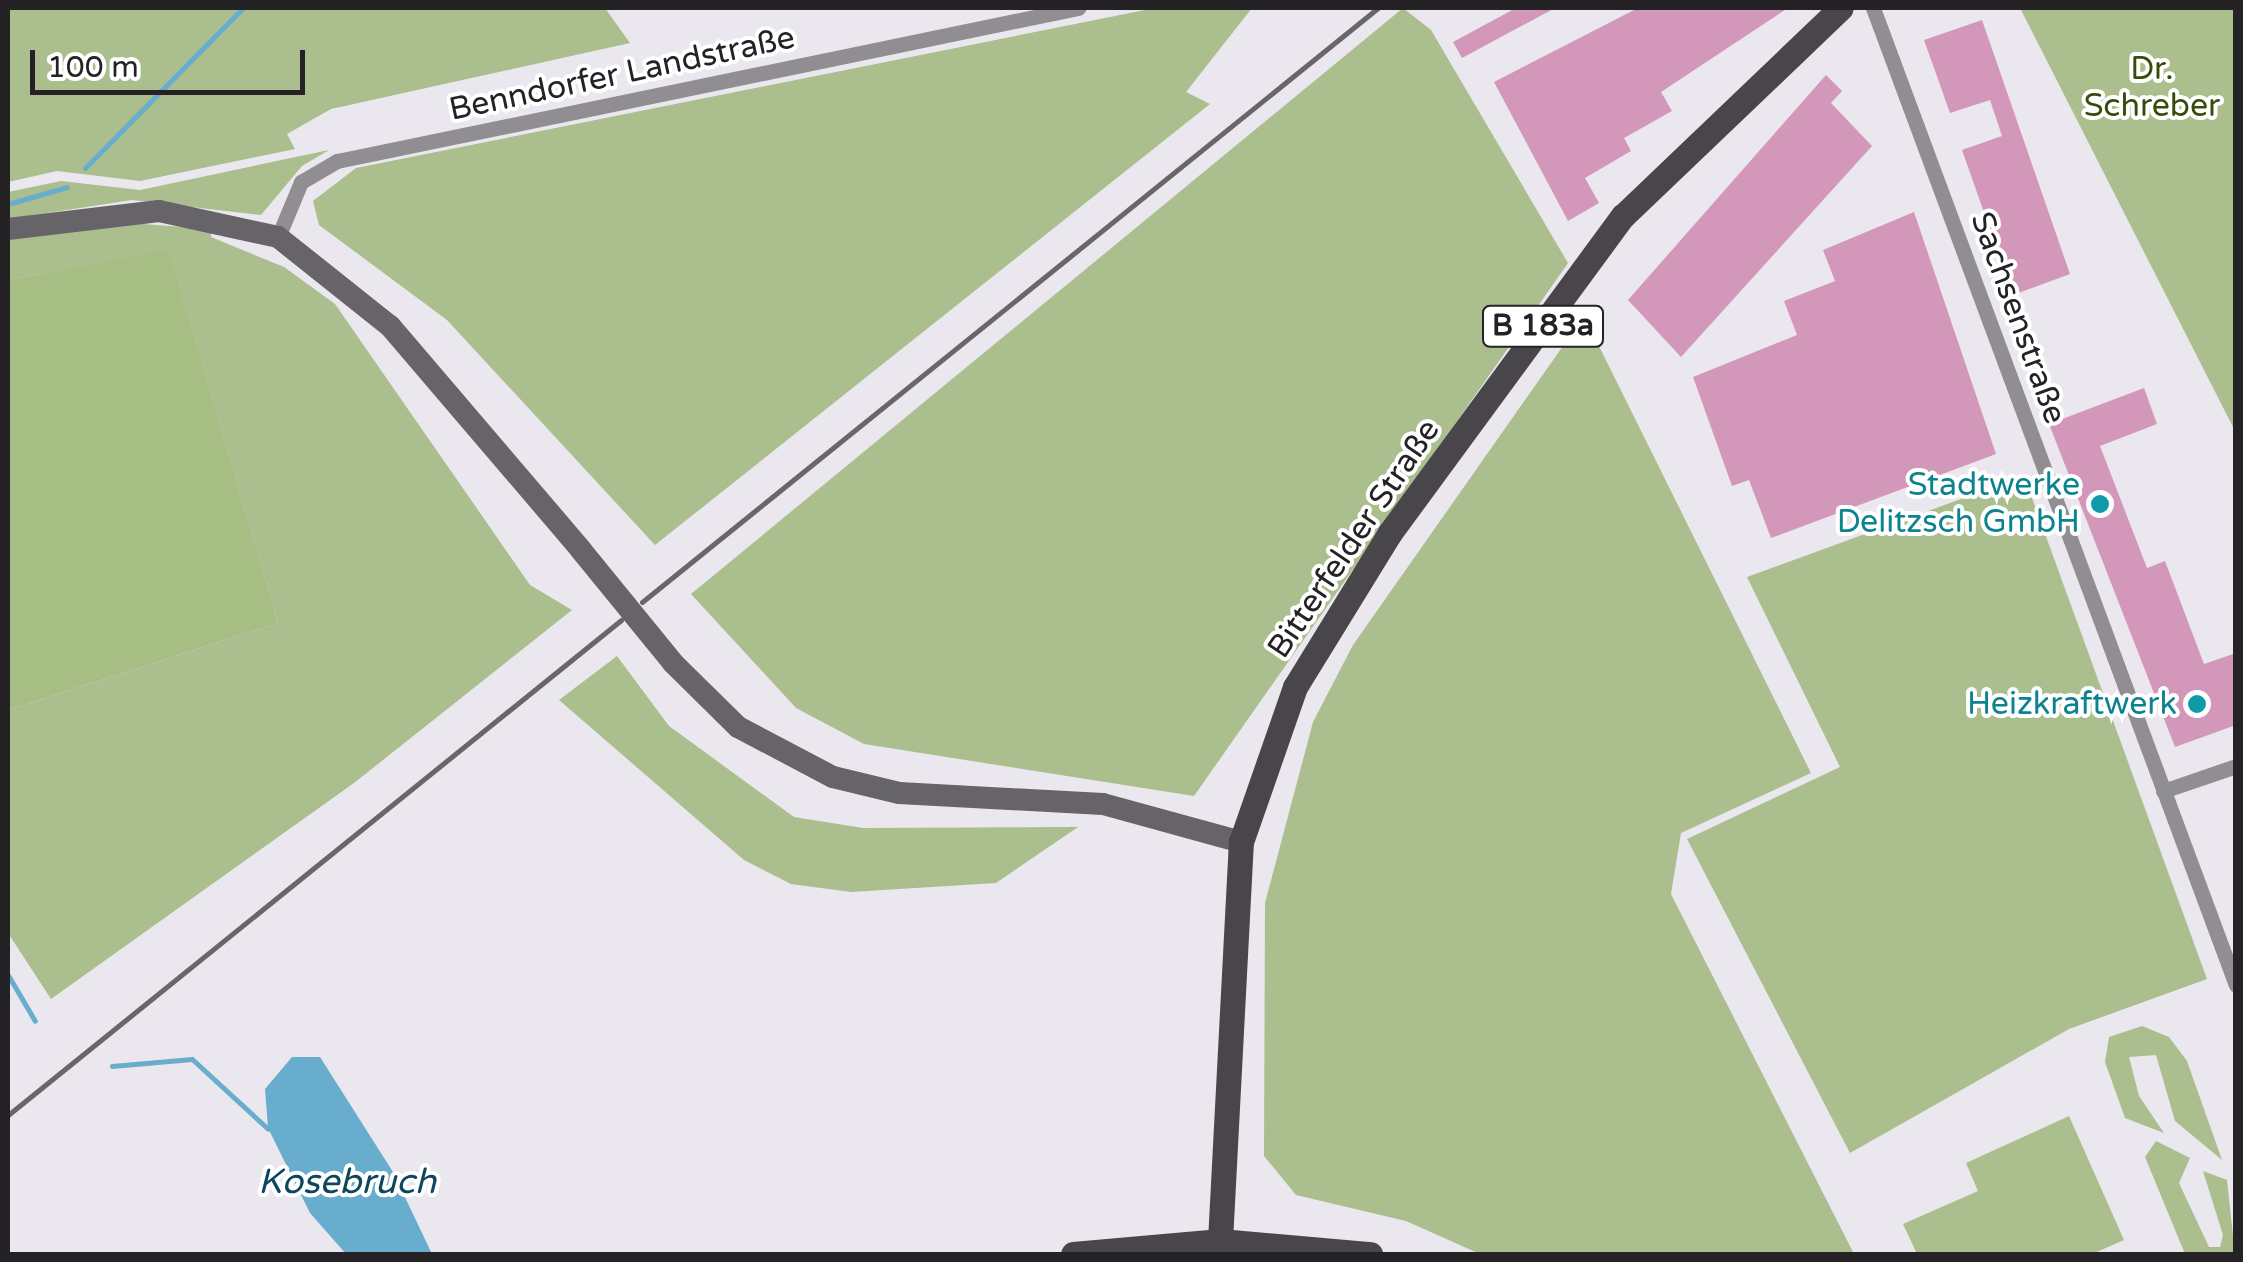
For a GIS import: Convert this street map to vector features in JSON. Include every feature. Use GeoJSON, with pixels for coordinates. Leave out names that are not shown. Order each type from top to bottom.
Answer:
{"type":"FeatureCollection","features":[{"type":"Feature","properties":{"kind":"main road","name":"Bitterfelder Straße"},"geometry":{"type":"LineString","coordinates":[[1220,1241],[1241,842],[1295,688],[1389,534],[1623,216],[1842,8]]}},
{"type":"Feature","properties":{"kind":"main road"},"geometry":{"type":"LineString","coordinates":[[8,229],[159,211],[278,238],[390,326],[673,663],[738,727],[833,778],[899,793],[1103,804],[1241,842]]}},
{"type":"Feature","properties":{"kind":"main road"},"geometry":{"type":"LineString","coordinates":[[1072,1254],[1220,1241],[1370,1254]]}},
{"type":"Feature","properties":{"kind":"street","name":"Benndorfer Landstraße"},"geometry":{"type":"LineString","coordinates":[[278,238],[301,182],[338,161],[1078,8]]}},
{"type":"Feature","properties":{"kind":"street","name":"Sachsenstraße"},"geometry":{"type":"LineString","coordinates":[[1873,8],[2236,985]]}},
{"type":"Feature","properties":{"kind":"street"},"geometry":{"type":"LineString","coordinates":[[2163,791],[2236,766]]}},
{"type":"Feature","properties":{"kind":"green space"},"geometry":{"type":"Polygon","coordinates":[[[8,8],[605,8],[630,43],[331,109],[287,134],[295,149],[140,181],[57,171],[8,182],[8,8]]]}},
{"type":"Feature","properties":{"kind":"green space"},"geometry":{"type":"Polygon","coordinates":[[[1155,8],[1252,8],[1186,92],[1210,104],[655,545],[447,320],[319,225],[313,201],[356,168],[1155,8]]]}},
{"type":"Feature","properties":{"kind":"green space"},"geometry":{"type":"Polygon","coordinates":[[[1403,8],[1431,30],[1568,263],[1194,796],[864,744],[796,708],[691,594],[1403,8]]]}},
{"type":"Feature","properties":{"kind":"green space","name":"Dr. Schreber"},"geometry":{"type":"Polygon","coordinates":[[[2020,8],[2235,8],[2235,431],[2020,8]]]}},
{"type":"Feature","properties":{"kind":"green space"},"geometry":{"type":"Polygon","coordinates":[[[329,150],[302,166],[261,215],[132,200],[8,219],[8,192],[61,181],[140,190],[329,150]]]}},
{"type":"Feature","properties":{"kind":"green space"},"geometry":{"type":"Polygon","coordinates":[[[103,221],[211,229],[211,237],[284,267],[335,304],[530,585],[572,610],[354,783],[51,999],[8,933],[8,710],[278,623],[169,251],[8,280],[8,240],[103,221]]]}},
{"type":"Feature","properties":{"kind":"green space"},"geometry":{"type":"Polygon","coordinates":[[[169,250],[278,623],[8,710],[8,280],[169,250]]]}},
{"type":"Feature","properties":{"kind":"green space"},"geometry":{"type":"Polygon","coordinates":[[[1584,316],[1811,773],[1681,833],[1671,894],[1854,1254],[1480,1254],[1406,1221],[1296,1195],[1264,1156],[1265,903],[1313,722],[1353,645],[1584,316]]]}},
{"type":"Feature","properties":{"kind":"green space"},"geometry":{"type":"Polygon","coordinates":[[[2024,476],[2207,979],[2069,1029],[1850,1153],[1687,839],[1840,767],[1747,577],[2024,476]]]}},
{"type":"Feature","properties":{"kind":"green space"},"geometry":{"type":"Polygon","coordinates":[[[617,656],[669,726],[794,817],[863,828],[1078,827],[996,883],[851,892],[791,884],[744,860],[559,700],[617,656]]]}},
{"type":"Feature","properties":{"kind":"green space"},"geometry":{"type":"Polygon","coordinates":[[[2142,1026],[2169,1037],[2187,1061],[2222,1160],[2175,1121],[2156,1055],[2129,1057],[2139,1096],[2164,1133],[2125,1118],[2105,1062],[2109,1037],[2142,1026]]]}},
{"type":"Feature","properties":{"kind":"green space"},"geometry":{"type":"Polygon","coordinates":[[[2069,1116],[2124,1240],[2092,1254],[1917,1254],[1903,1224],[1978,1191],[1966,1163],[2069,1116]]]}},
{"type":"Feature","properties":{"kind":"green space"},"geometry":{"type":"Polygon","coordinates":[[[2156,1141],[2190,1158],[2179,1183],[2209,1247],[2220,1247],[2223,1235],[2203,1171],[2227,1180],[2235,1254],[2185,1254],[2145,1157],[2156,1141]]]}},
{"type":"Feature","properties":{"kind":"water","name":"Kosebruch"},"geometry":{"type":"Polygon","coordinates":[[[292,1057],[320,1057],[393,1172],[432,1254],[346,1254],[310,1213],[268,1128],[265,1089],[292,1057]]]}},
{"type":"Feature","properties":{"kind":"building"},"geometry":{"type":"Polygon","coordinates":[[[1516,8],[1555,8],[1462,58],[1453,42],[1516,8]]]}},
{"type":"Feature","properties":{"kind":"building"},"geometry":{"type":"Polygon","coordinates":[[[1638,8],[1788,8],[1661,92],[1672,111],[1624,138],[1631,151],[1585,178],[1599,203],[1568,221],[1494,82],[1638,8]]]}},
{"type":"Feature","properties":{"kind":"building"},"geometry":{"type":"Polygon","coordinates":[[[1982,20],[2070,274],[2013,295],[1962,150],[2002,136],[1990,100],[1950,113],[1924,40],[1982,20]]]}},
{"type":"Feature","properties":{"kind":"building"},"geometry":{"type":"Polygon","coordinates":[[[1826,75],[1842,91],[1831,103],[1872,146],[1681,357],[1628,300],[1826,75]]]}},
{"type":"Feature","properties":{"kind":"building"},"geometry":{"type":"Polygon","coordinates":[[[1914,212],[1996,454],[1771,538],[1749,480],[1732,486],[1693,377],[1797,335],[1784,301],[1835,281],[1823,250],[1914,212]]]}},
{"type":"Feature","properties":{"kind":"building","name":"Stadtwerke Delitzsch GmbH"},"geometry":{"type":"Polygon","coordinates":[[[2144,388],[2157,424],[2100,446],[2147,568],[2165,561],[2204,664],[2236,653],[2236,725],[2175,747],[2049,424],[2144,388]]]}},
{"type":"Feature","properties":{"kind":"waterway"},"geometry":{"type":"LineString","coordinates":[[85,168],[243,8]]}},
{"type":"Feature","properties":{"kind":"waterway"},"geometry":{"type":"LineString","coordinates":[[8,204],[67,187]]}},
{"type":"Feature","properties":{"kind":"waterway"},"geometry":{"type":"LineString","coordinates":[[8,975],[35,1021]]}},
{"type":"Feature","properties":{"kind":"waterway"},"geometry":{"type":"LineString","coordinates":[[112,1066],[192,1059],[268,1129]]}},
{"type":"Feature","properties":{"kind":"railway"},"geometry":{"type":"LineString","coordinates":[[642,602],[1378,8]]}},
{"type":"Feature","properties":{"kind":"railway"},"geometry":{"type":"LineString","coordinates":[[8,1115],[621,620]]}},
{"type":"Feature","properties":{"kind":"place","name":"Stadtwerke Delitzsch GmbH"},"geometry":{"type":"Point","coordinates":[2100,504]}},
{"type":"Feature","properties":{"kind":"place","name":"Heizkraftwerk"},"geometry":{"type":"Point","coordinates":[2197,704]}}]}
